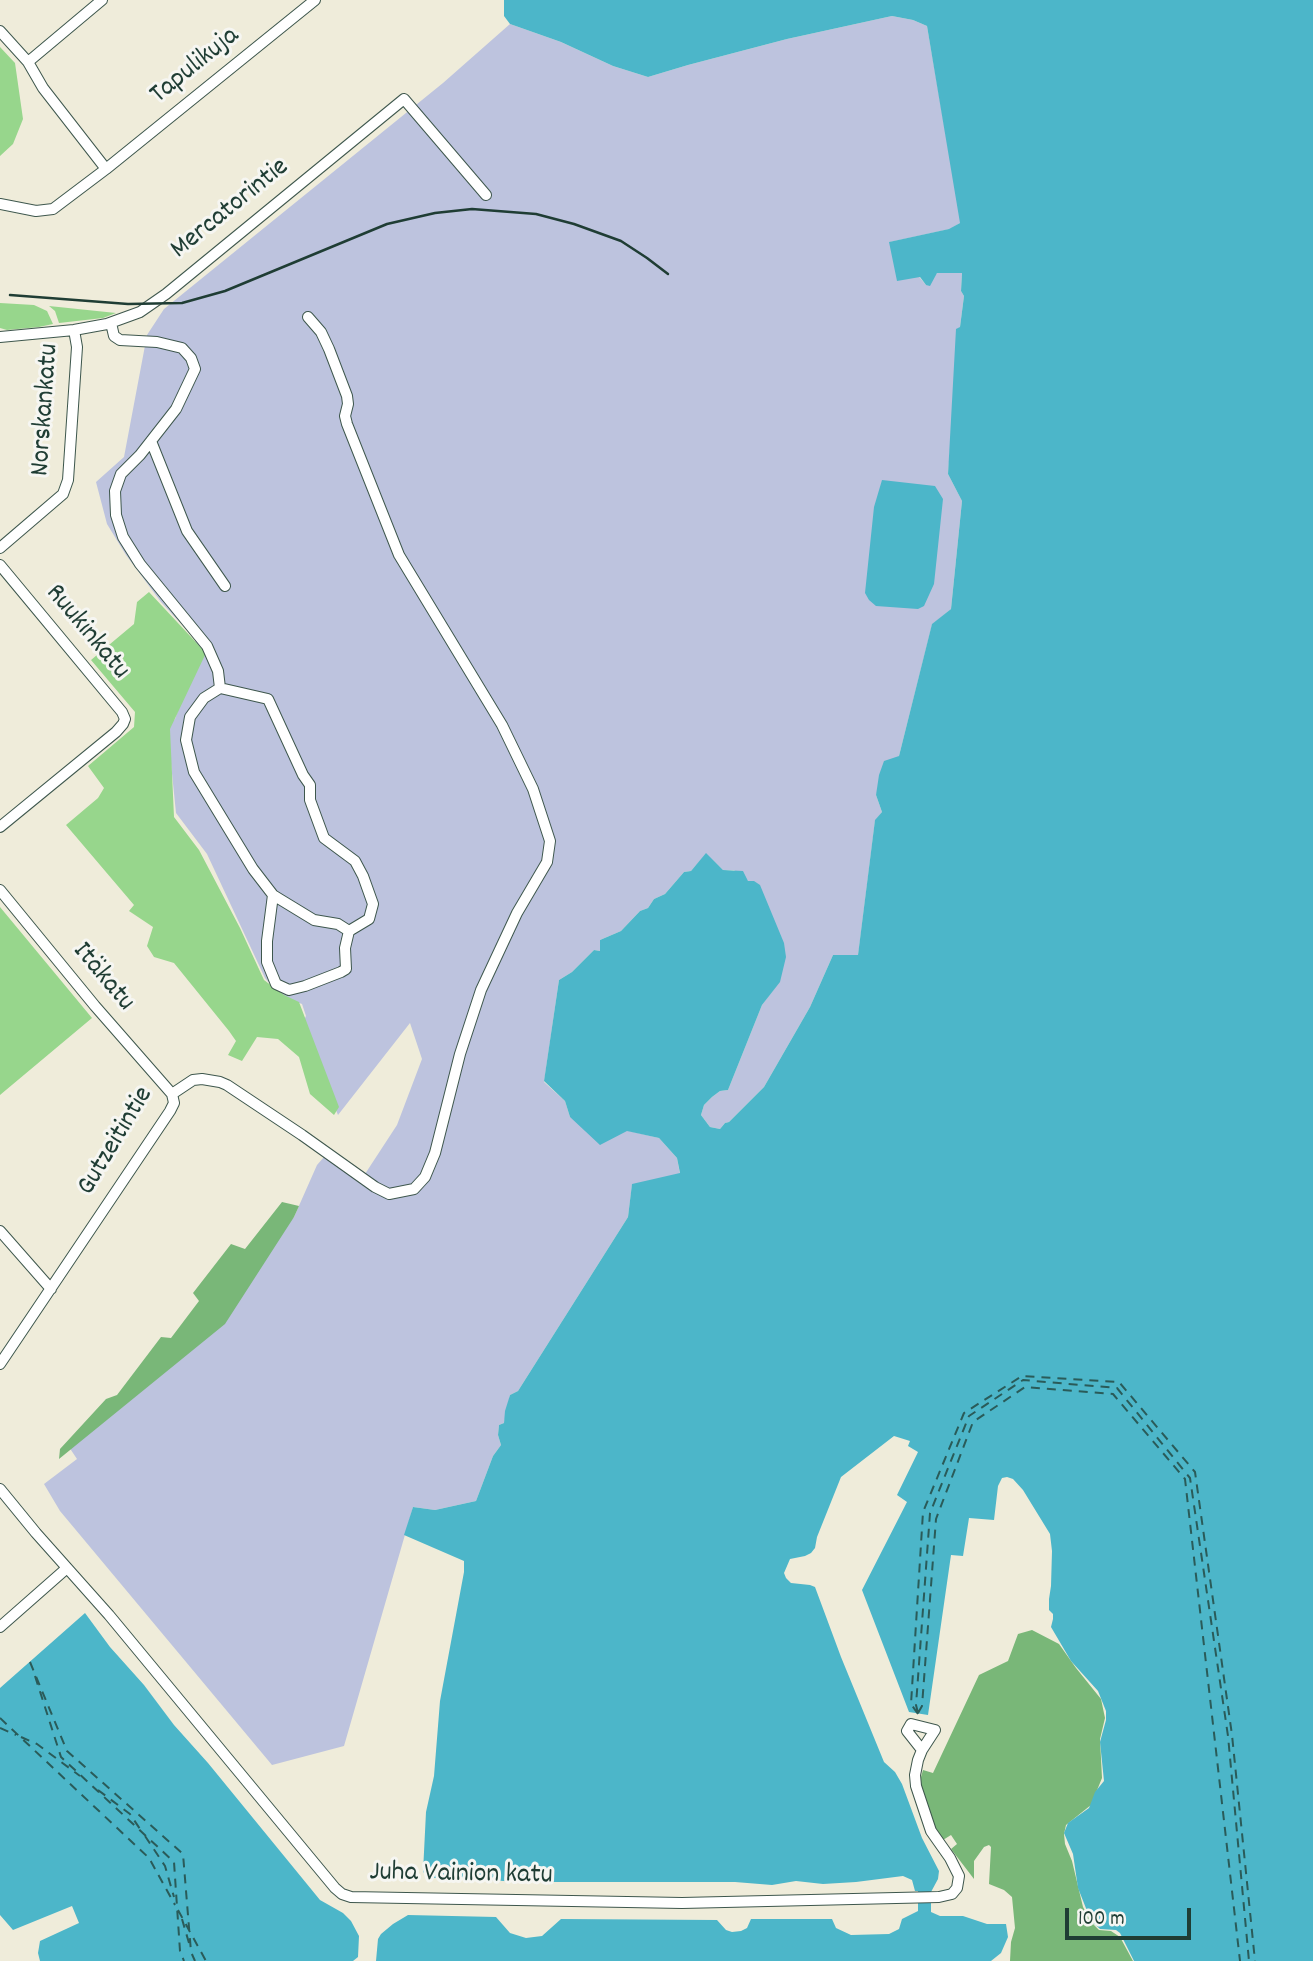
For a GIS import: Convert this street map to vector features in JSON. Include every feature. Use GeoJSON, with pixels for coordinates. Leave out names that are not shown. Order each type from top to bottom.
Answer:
{"type":"FeatureCollection","features":[{"type":"Feature","properties":{"kind":"street"},"geometry":{"type":"LineString","coordinates":[[27,62],[102,0]]}},
{"type":"Feature","properties":{"kind":"street","name":"Tapulikuja"},"geometry":{"type":"LineString","coordinates":[[0,204],[36,211],[53,209],[316,0]]}},
{"type":"Feature","properties":{"kind":"street"},"geometry":{"type":"LineString","coordinates":[[0,31],[27,62],[43,88],[106,169]]}},
{"type":"Feature","properties":{"kind":"street","name":"Mercatorintie"},"geometry":{"type":"LineString","coordinates":[[0,337],[74,330],[111,323],[140,312],[404,99],[486,195]]}},
{"type":"Feature","properties":{"kind":"street","name":"Gutzeitintie"},"geometry":{"type":"LineString","coordinates":[[0,1364],[170,1111],[174,1103],[172,1094],[193,1080],[212,1080],[227,1085],[389,1194],[414,1189],[425,1177],[435,1153],[457,1065],[481,989],[517,913],[547,862],[550,841],[533,789],[502,725],[399,555],[347,424],[345,416],[348,404],[329,349],[321,332],[308,317]]}},
{"type":"Feature","properties":{"kind":"street"},"geometry":{"type":"LineString","coordinates":[[111,323],[114,336],[120,340],[157,342],[182,348],[191,358],[195,369],[176,409],[121,474],[115,491],[116,515],[123,537],[140,564],[207,646],[218,671],[220,688]]}},
{"type":"Feature","properties":{"kind":"street","name":"Norskankatu"},"geometry":{"type":"LineString","coordinates":[[0,548],[63,494],[66,487],[77,339],[74,330]]}},
{"type":"Feature","properties":{"kind":"street"},"geometry":{"type":"LineString","coordinates":[[151,441],[187,531],[225,586]]}},
{"type":"Feature","properties":{"kind":"street","name":"Ruukinkatu"},"geometry":{"type":"LineString","coordinates":[[0,565],[125,719],[116,732],[0,827]]}},
{"type":"Feature","properties":{"kind":"street"},"geometry":{"type":"LineString","coordinates":[[273,895],[267,962],[276,984],[289,990],[346,969],[345,948],[349,931],[369,919],[373,904],[363,876],[355,861],[324,838],[310,800],[310,785],[268,699],[220,688],[204,698],[190,717],[186,740],[194,772],[253,869],[273,895],[314,920],[338,924],[349,931]]}},
{"type":"Feature","properties":{"kind":"street","name":"Itäkatu"},"geometry":{"type":"LineString","coordinates":[[0,890],[95,1006],[172,1094]]}},
{"type":"Feature","properties":{"kind":"street"},"geometry":{"type":"LineString","coordinates":[[0,1231],[51,1289]]}},
{"type":"Feature","properties":{"kind":"street","name":"Juha Vainion katu"},"geometry":{"type":"LineString","coordinates":[[0,1489],[342,1894],[363,1899],[682,1902],[939,1898],[952,1894],[957,1888],[959,1875],[930,1831],[916,1786],[915,1775],[922,1750]]}},
{"type":"Feature","properties":{"kind":"street"},"geometry":{"type":"LineString","coordinates":[[0,1628],[67,1568]]}},
{"type":"Feature","properties":{"kind":"shaded area"},"geometry":{"type":"Polygon","coordinates":[[[892,16],[927,26],[960,216],[960,223],[950,229],[890,242],[926,285],[937,273],[962,273],[961,291],[964,296],[948,474],[962,501],[951,609],[932,625],[899,756],[876,795],[882,812],[875,821],[858,956],[833,955],[810,1007],[764,1087],[720,1129],[710,1127],[701,1115],[704,1105],[720,1091],[728,1090],[762,1005],[779,982],[748,881],[734,870],[723,870],[706,854],[691,871],[684,872],[665,894],[654,899],[648,908],[640,911],[621,931],[600,940],[600,951],[594,950],[572,972],[559,980],[544,1082],[565,1101],[570,1117],[659,1138],[677,1158],[680,1174],[632,1185],[628,1217],[518,1391],[510,1395],[504,1423],[499,1425],[501,1445],[493,1456],[476,1501],[435,1510],[413,1507],[344,1746],[272,1765],[60,1511],[44,1484],[77,1459],[69,1447],[294,1217],[317,1165],[331,1149],[365,1174],[397,1125],[422,1059],[410,1023],[338,1115],[301,1026],[306,1016],[302,1004],[276,991],[265,978],[207,854],[176,813],[167,724],[175,719],[197,655],[195,639],[161,602],[126,555],[107,524],[96,482],[124,457],[147,335],[164,309],[443,83],[510,24],[561,42],[613,66],[648,77],[787,39],[892,16]]]}},
{"type":"Feature","properties":{"kind":"green space"},"geometry":{"type":"Polygon","coordinates":[[[0,47],[15,63],[23,119],[13,144],[0,156],[0,47]]]}},
{"type":"Feature","properties":{"kind":"green space"},"geometry":{"type":"Polygon","coordinates":[[[0,303],[34,305],[47,311],[53,324],[7,330],[0,328],[0,303]]]}},
{"type":"Feature","properties":{"kind":"green space"},"geometry":{"type":"Polygon","coordinates":[[[49,306],[116,313],[103,318],[59,323],[55,311],[49,306]]]}},
{"type":"Feature","properties":{"kind":"green space"},"geometry":{"type":"Polygon","coordinates":[[[149,592],[206,653],[170,729],[174,817],[199,850],[264,980],[299,1002],[339,1107],[334,1115],[310,1094],[299,1057],[278,1039],[257,1037],[242,1061],[228,1055],[236,1041],[229,1031],[174,963],[154,957],[147,946],[153,927],[129,911],[134,905],[66,825],[98,798],[104,788],[88,766],[134,727],[135,712],[91,660],[134,624],[137,602],[149,592]]]}},
{"type":"Feature","properties":{"kind":"green space"},"geometry":{"type":"Polygon","coordinates":[[[0,907],[92,1018],[0,1095],[0,907]]]}},
{"type":"Feature","properties":{"kind":"green space"},"geometry":{"type":"Polygon","coordinates":[[[282,1202],[299,1206],[225,1324],[59,1459],[60,1449],[106,1399],[117,1395],[161,1337],[171,1338],[199,1301],[193,1293],[231,1244],[245,1249],[282,1202]]]}},
{"type":"Feature","properties":{"kind":"green space"},"geometry":{"type":"Polygon","coordinates":[[[1032,1630],[1059,1644],[1101,1699],[1105,1718],[1100,1739],[1102,1778],[1091,1805],[1066,1825],[1065,1844],[1083,1907],[1091,1922],[1099,1930],[1111,1931],[1120,1937],[1133,1961],[1010,1961],[1015,1928],[1012,1897],[1004,1890],[989,1884],[991,1847],[984,1847],[974,1861],[974,1879],[951,1849],[957,1844],[951,1835],[943,1840],[933,1827],[919,1784],[923,1770],[933,1773],[979,1675],[1008,1661],[1018,1634],[1032,1630]]]}},
{"type":"Feature","properties":{"kind":"water"},"geometry":{"type":"Polygon","coordinates":[[[504,0],[1313,0],[1313,1961],[1134,1961],[1120,1933],[1116,1930],[1100,1929],[1091,1921],[1078,1888],[1073,1854],[1064,1833],[1068,1823],[1089,1808],[1095,1792],[1104,1781],[1100,1742],[1106,1711],[1098,1691],[1071,1661],[1051,1627],[1053,1614],[1049,1610],[1052,1551],[1050,1534],[1023,1490],[1013,1479],[1002,1478],[998,1486],[994,1520],[969,1518],[963,1556],[951,1555],[928,1715],[909,1712],[862,1590],[907,1502],[897,1495],[918,1452],[908,1446],[910,1441],[894,1436],[841,1477],[815,1548],[805,1556],[790,1559],[784,1573],[791,1583],[815,1587],[884,1762],[895,1772],[902,1784],[922,1838],[939,1871],[931,1892],[931,1912],[940,1916],[963,1916],[987,1924],[1006,1924],[1008,1937],[1001,1953],[991,1961],[376,1961],[381,1934],[408,1915],[496,1917],[510,1933],[526,1938],[542,1936],[561,1919],[717,1920],[726,1930],[732,1932],[747,1928],[751,1919],[832,1919],[836,1928],[851,1935],[889,1934],[899,1929],[902,1919],[918,1911],[918,1891],[915,1891],[912,1880],[903,1876],[856,1882],[823,1884],[796,1881],[772,1885],[735,1882],[517,1882],[431,1878],[423,1872],[426,1812],[434,1776],[440,1701],[464,1561],[404,1535],[413,1507],[435,1510],[476,1501],[493,1456],[501,1445],[499,1425],[504,1423],[510,1395],[518,1391],[628,1217],[632,1184],[680,1173],[677,1158],[659,1138],[627,1131],[600,1145],[570,1117],[565,1101],[544,1081],[559,980],[572,972],[594,950],[600,951],[600,940],[621,931],[640,911],[648,908],[654,899],[665,894],[684,872],[691,871],[706,853],[723,870],[743,871],[748,881],[760,885],[784,943],[786,957],[780,982],[762,1005],[728,1090],[720,1091],[712,1097],[704,1105],[701,1115],[710,1127],[720,1129],[764,1087],[810,1007],[833,955],[858,955],[875,820],[882,812],[876,795],[879,775],[884,761],[899,756],[932,624],[951,609],[962,501],[948,474],[956,329],[960,327],[964,296],[961,291],[962,273],[937,273],[930,286],[920,277],[897,281],[889,242],[949,229],[960,223],[927,26],[892,16],[787,39],[648,77],[613,66],[561,42],[510,24],[504,16],[504,0]]]}},
{"type":"Feature","properties":{"kind":"water"},"geometry":{"type":"Polygon","coordinates":[[[882,480],[935,486],[943,499],[934,584],[924,606],[918,609],[876,606],[865,593],[874,507],[882,480]]]}},
{"type":"Feature","properties":{"kind":"water"},"geometry":{"type":"Polygon","coordinates":[[[85,1613],[110,1647],[320,1900],[343,1913],[351,1921],[359,1936],[358,1957],[353,1961],[40,1961],[40,1941],[79,1923],[72,1906],[13,1930],[0,1915],[0,1688],[85,1613]]]}},
{"type":"Feature","properties":{"kind":"ferry route"},"geometry":{"type":"LineString","coordinates":[[918,1714],[911,1704],[923,1512],[964,1413],[1022,1376],[1119,1382],[1195,1472],[1232,1735],[1255,1961]]}},
{"type":"Feature","properties":{"kind":"ferry route"},"geometry":{"type":"LineString","coordinates":[[918,1713],[916,1705],[930,1513],[969,1416],[1023,1380],[1117,1388],[1190,1478],[1228,1736],[1249,1961]]}},
{"type":"Feature","properties":{"kind":"ferry route"},"geometry":{"type":"LineString","coordinates":[[918,1713],[922,1706],[936,1519],[973,1422],[1025,1387],[1113,1394],[1185,1479],[1240,1961]]}},
{"type":"Feature","properties":{"kind":"ferry route"},"geometry":{"type":"LineString","coordinates":[[30,1662],[67,1751],[183,1854],[191,1952],[195,1961]]}},
{"type":"Feature","properties":{"kind":"ferry route"},"geometry":{"type":"LineString","coordinates":[[35,1676],[61,1757],[174,1862],[180,1951],[184,1961]]}},
{"type":"Feature","properties":{"kind":"ferry route"},"geometry":{"type":"LineString","coordinates":[[0,1718],[149,1858],[175,1905]]}},
{"type":"Feature","properties":{"kind":"ferry route"},"geometry":{"type":"LineString","coordinates":[[0,1728],[16,1735]]}},
{"type":"Feature","properties":{"kind":"ferry route"},"geometry":{"type":"LineString","coordinates":[[21,1737],[37,1744],[80,1776]]}},
{"type":"Feature","properties":{"kind":"ferry route"},"geometry":{"type":"LineString","coordinates":[[98,1790],[130,1814],[140,1829]]}},
{"type":"Feature","properties":{"kind":"ferry route"},"geometry":{"type":"LineString","coordinates":[[145,1836],[165,1866],[174,1897]]}},
{"type":"Feature","properties":{"kind":"ferry route"},"geometry":{"type":"LineString","coordinates":[[178,1910],[206,1961]]}},
{"type":"Feature","properties":{"kind":"ferry route"},"geometry":{"type":"LineString","coordinates":[[182,1919],[189,1943]]}},
{"type":"Feature","properties":{"kind":"railway"},"geometry":{"type":"LineString","coordinates":[[10,295],[128,304],[182,303],[225,291],[387,224],[435,213],[472,209],[536,214],[574,224],[621,241],[668,274]]}}]}
